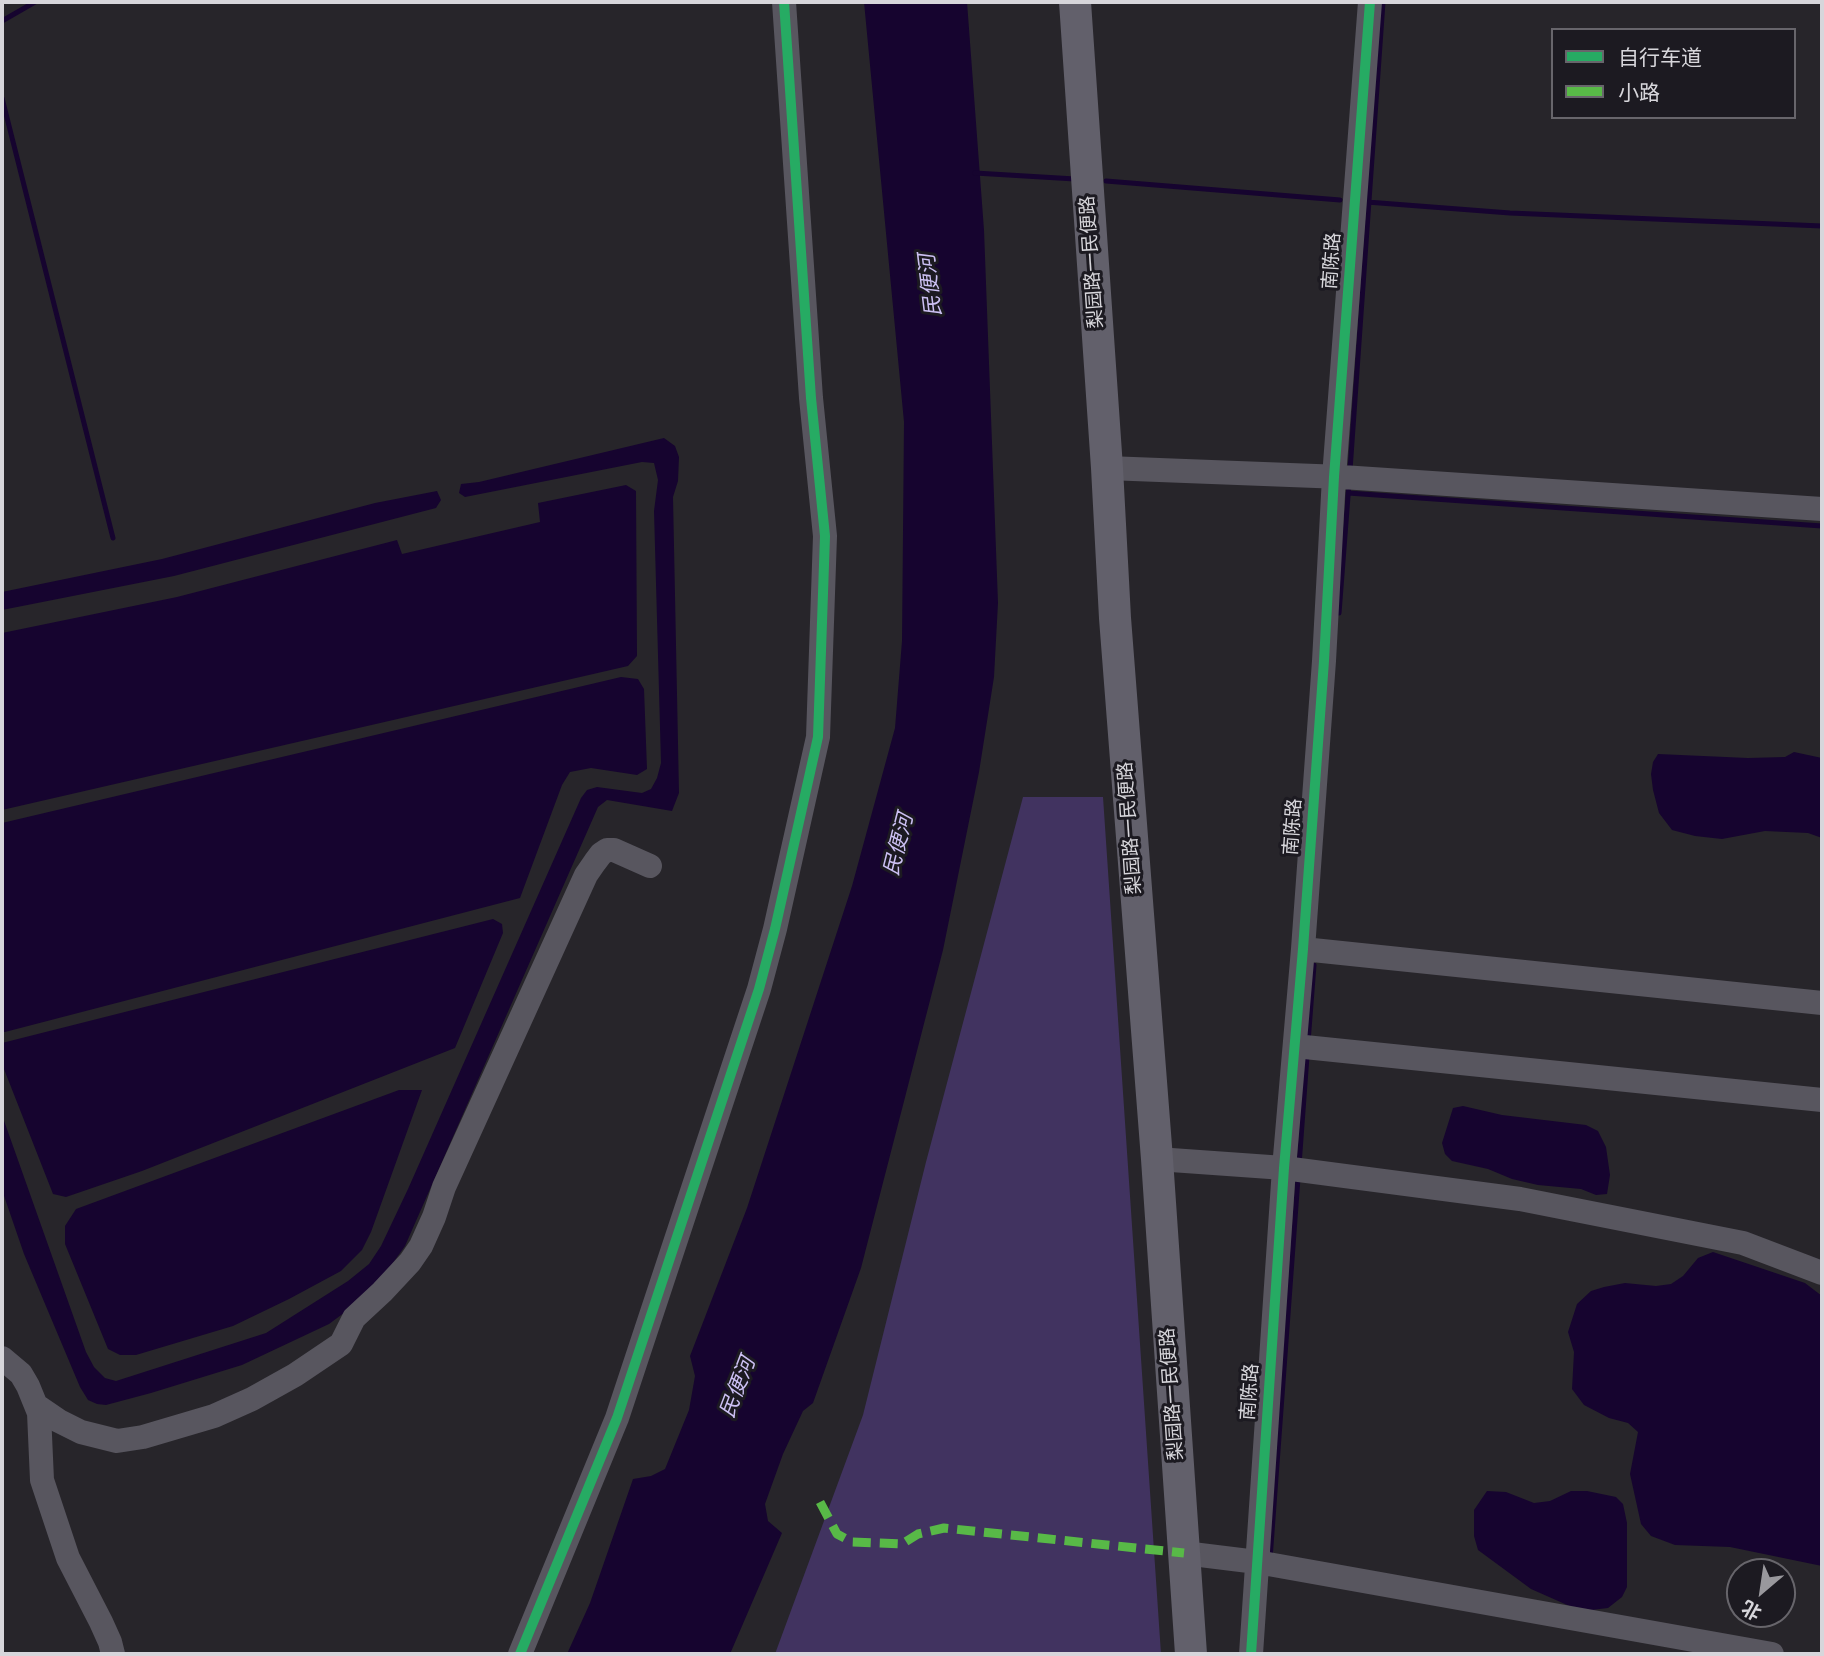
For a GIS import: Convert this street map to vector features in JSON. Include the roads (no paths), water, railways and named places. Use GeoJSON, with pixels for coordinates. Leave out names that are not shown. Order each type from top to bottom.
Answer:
{"type":"FeatureCollection","features":[{"type":"Feature","properties":{"kind":"main road","name":"梨园路一民便路"},"geometry":{"type":"LineString","coordinates":[[1075,2],[1115,618],[1157,1159],[1191,1654]]}},
{"type":"Feature","properties":{"kind":"street"},"geometry":{"type":"LineString","coordinates":[[520,1654],[617,1418],[759,989],[818,737],[825,536],[811,398],[784,2]]}},
{"type":"Feature","properties":{"kind":"street","name":"南陈路"},"geometry":{"type":"LineString","coordinates":[[1251,1654],[1265,1564],[1311,949],[1324,661],[1344,477],[1370,2]]}},
{"type":"Feature","properties":{"kind":"street"},"geometry":{"type":"LineString","coordinates":[[1107,468],[1344,477],[1822,509]]}},
{"type":"Feature","properties":{"kind":"street"},"geometry":{"type":"LineString","coordinates":[[37,1406],[81,1432],[117,1441],[143,1437],[214,1416],[252,1399],[295,1375],[341,1344],[354,1318],[410,1262],[421,1246],[444,1186],[586,876],[595,862],[607,850],[614,850],[650,866]]}},
{"type":"Feature","properties":{"kind":"street"},"geometry":{"type":"LineString","coordinates":[[1311,949],[1822,1003]]}},
{"type":"Feature","properties":{"kind":"street"},"geometry":{"type":"LineString","coordinates":[[1304,1046],[1822,1100]]}},
{"type":"Feature","properties":{"kind":"street"},"geometry":{"type":"LineString","coordinates":[[1157,1159],[1294,1169],[1520,1199],[1743,1243],[1822,1273]]}},
{"type":"Feature","properties":{"kind":"street"},"geometry":{"type":"LineString","coordinates":[[2,1357],[21,1374],[37,1406],[42,1480],[68,1559],[101,1622],[113,1654]]}},
{"type":"Feature","properties":{"kind":"street"},"geometry":{"type":"LineString","coordinates":[[1184,1553],[1265,1564],[1772,1654]]}},
{"type":"Feature","properties":{"kind":"water","name":"民便河"},"geometry":{"type":"Polygon","coordinates":[[[864,2],[967,2],[984,230],[998,603],[994,677],[979,772],[943,950],[861,1268],[813,1403],[803,1411],[783,1454],[765,1504],[768,1521],[782,1533],[730,1654],[567,1654],[590,1603],[633,1479],[651,1476],[665,1469],[689,1410],[695,1376],[690,1356],[747,1208],[852,886],[895,728],[902,641],[904,422],[864,2]]]}},
{"type":"Feature","properties":{"kind":"water"},"geometry":{"type":"Polygon","coordinates":[[[664,438],[675,446],[679,457],[678,481],[673,497],[679,793],[672,811],[607,800],[598,807],[405,1246],[360,1301],[329,1324],[242,1365],[106,1405],[88,1400],[80,1387],[24,1254],[2,1190],[2,1115],[86,1352],[94,1367],[105,1378],[116,1381],[266,1333],[348,1281],[369,1264],[381,1246],[408,1189],[581,798],[587,790],[597,787],[642,793],[651,789],[661,763],[654,511],[658,480],[654,463],[642,462],[465,497],[459,493],[461,484],[664,438]]]}},
{"type":"Feature","properties":{"kind":"water"},"geometry":{"type":"Polygon","coordinates":[[[626,485],[636,491],[637,656],[628,666],[2,810],[2,633],[177,597],[397,540],[402,554],[540,522],[538,503],[626,485]]]}},
{"type":"Feature","properties":{"kind":"water"},"geometry":{"type":"Polygon","coordinates":[[[437,491],[441,500],[436,508],[174,576],[2,610],[2,592],[162,559],[375,503],[437,491]]]}},
{"type":"Feature","properties":{"kind":"water"},"geometry":{"type":"Polygon","coordinates":[[[621,677],[638,679],[644,689],[647,769],[637,775],[591,768],[570,772],[562,785],[520,898],[2,1032],[2,823],[621,677]]]}},
{"type":"Feature","properties":{"kind":"water"},"geometry":{"type":"Polygon","coordinates":[[[1794,752],[1822,758],[1822,838],[1808,833],[1765,831],[1722,839],[1695,836],[1672,830],[1659,813],[1651,774],[1658,754],[1748,758],[1785,757],[1794,752]]]}},
{"type":"Feature","properties":{"kind":"water"},"geometry":{"type":"Polygon","coordinates":[[[493,919],[502,924],[503,933],[455,1048],[142,1171],[66,1197],[53,1194],[2,1064],[2,1043],[493,919]]]}},
{"type":"Feature","properties":{"kind":"water"},"geometry":{"type":"Polygon","coordinates":[[[399,1090],[422,1090],[371,1232],[362,1250],[341,1271],[233,1326],[136,1355],[120,1355],[108,1349],[65,1244],[65,1226],[76,1209],[399,1090]]]}},
{"type":"Feature","properties":{"kind":"water"},"geometry":{"type":"Polygon","coordinates":[[[1463,1106],[1502,1115],[1586,1125],[1598,1131],[1606,1147],[1610,1175],[1607,1194],[1596,1195],[1581,1189],[1538,1185],[1452,1161],[1445,1154],[1442,1143],[1453,1108],[1463,1106]]]}},
{"type":"Feature","properties":{"kind":"water"},"geometry":{"type":"Polygon","coordinates":[[[1713,1252],[1805,1283],[1822,1296],[1822,1566],[1796,1561],[1796,1558],[1730,1547],[1675,1545],[1651,1536],[1641,1524],[1630,1474],[1638,1432],[1628,1423],[1609,1418],[1584,1405],[1572,1389],[1574,1352],[1568,1332],[1577,1304],[1591,1291],[1604,1287],[1625,1283],[1656,1286],[1671,1284],[1683,1276],[1698,1258],[1713,1252]]]}},
{"type":"Feature","properties":{"kind":"water"},"geometry":{"type":"Polygon","coordinates":[[[1487,1491],[1506,1492],[1534,1503],[1550,1501],[1571,1491],[1587,1491],[1616,1497],[1623,1504],[1627,1523],[1627,1587],[1622,1597],[1608,1608],[1574,1608],[1531,1589],[1478,1550],[1474,1536],[1474,1510],[1487,1491]]]}},
{"type":"Feature","properties":{"kind":"waterway"},"geometry":{"type":"LineString","coordinates":[[2,21],[35,2]]}},
{"type":"Feature","properties":{"kind":"waterway"},"geometry":{"type":"LineString","coordinates":[[1350,470],[1383,2]]}},
{"type":"Feature","properties":{"kind":"waterway"},"geometry":{"type":"LineString","coordinates":[[2,98],[113,538]]}},
{"type":"Feature","properties":{"kind":"waterway"},"geometry":{"type":"LineString","coordinates":[[975,173],[1075,179]]}},
{"type":"Feature","properties":{"kind":"waterway"},"geometry":{"type":"LineString","coordinates":[[1106,181],[1340,200]]}},
{"type":"Feature","properties":{"kind":"waterway"},"geometry":{"type":"LineString","coordinates":[[1367,202],[1510,213],[1822,226]]}},
{"type":"Feature","properties":{"kind":"waterway"},"geometry":{"type":"LineString","coordinates":[[1339,613],[1349,483]]}},
{"type":"Feature","properties":{"kind":"waterway"},"geometry":{"type":"LineString","coordinates":[[1348,493],[1822,526]]}},
{"type":"Feature","properties":{"kind":"waterway"},"geometry":{"type":"LineString","coordinates":[[1308,1042],[1314,965]]}},
{"type":"Feature","properties":{"kind":"waterway"},"geometry":{"type":"LineString","coordinates":[[1299,1165],[1307,1056]]}},
{"type":"Feature","properties":{"kind":"waterway"},"geometry":{"type":"LineString","coordinates":[[1270,1559],[1298,1178]]}}]}
